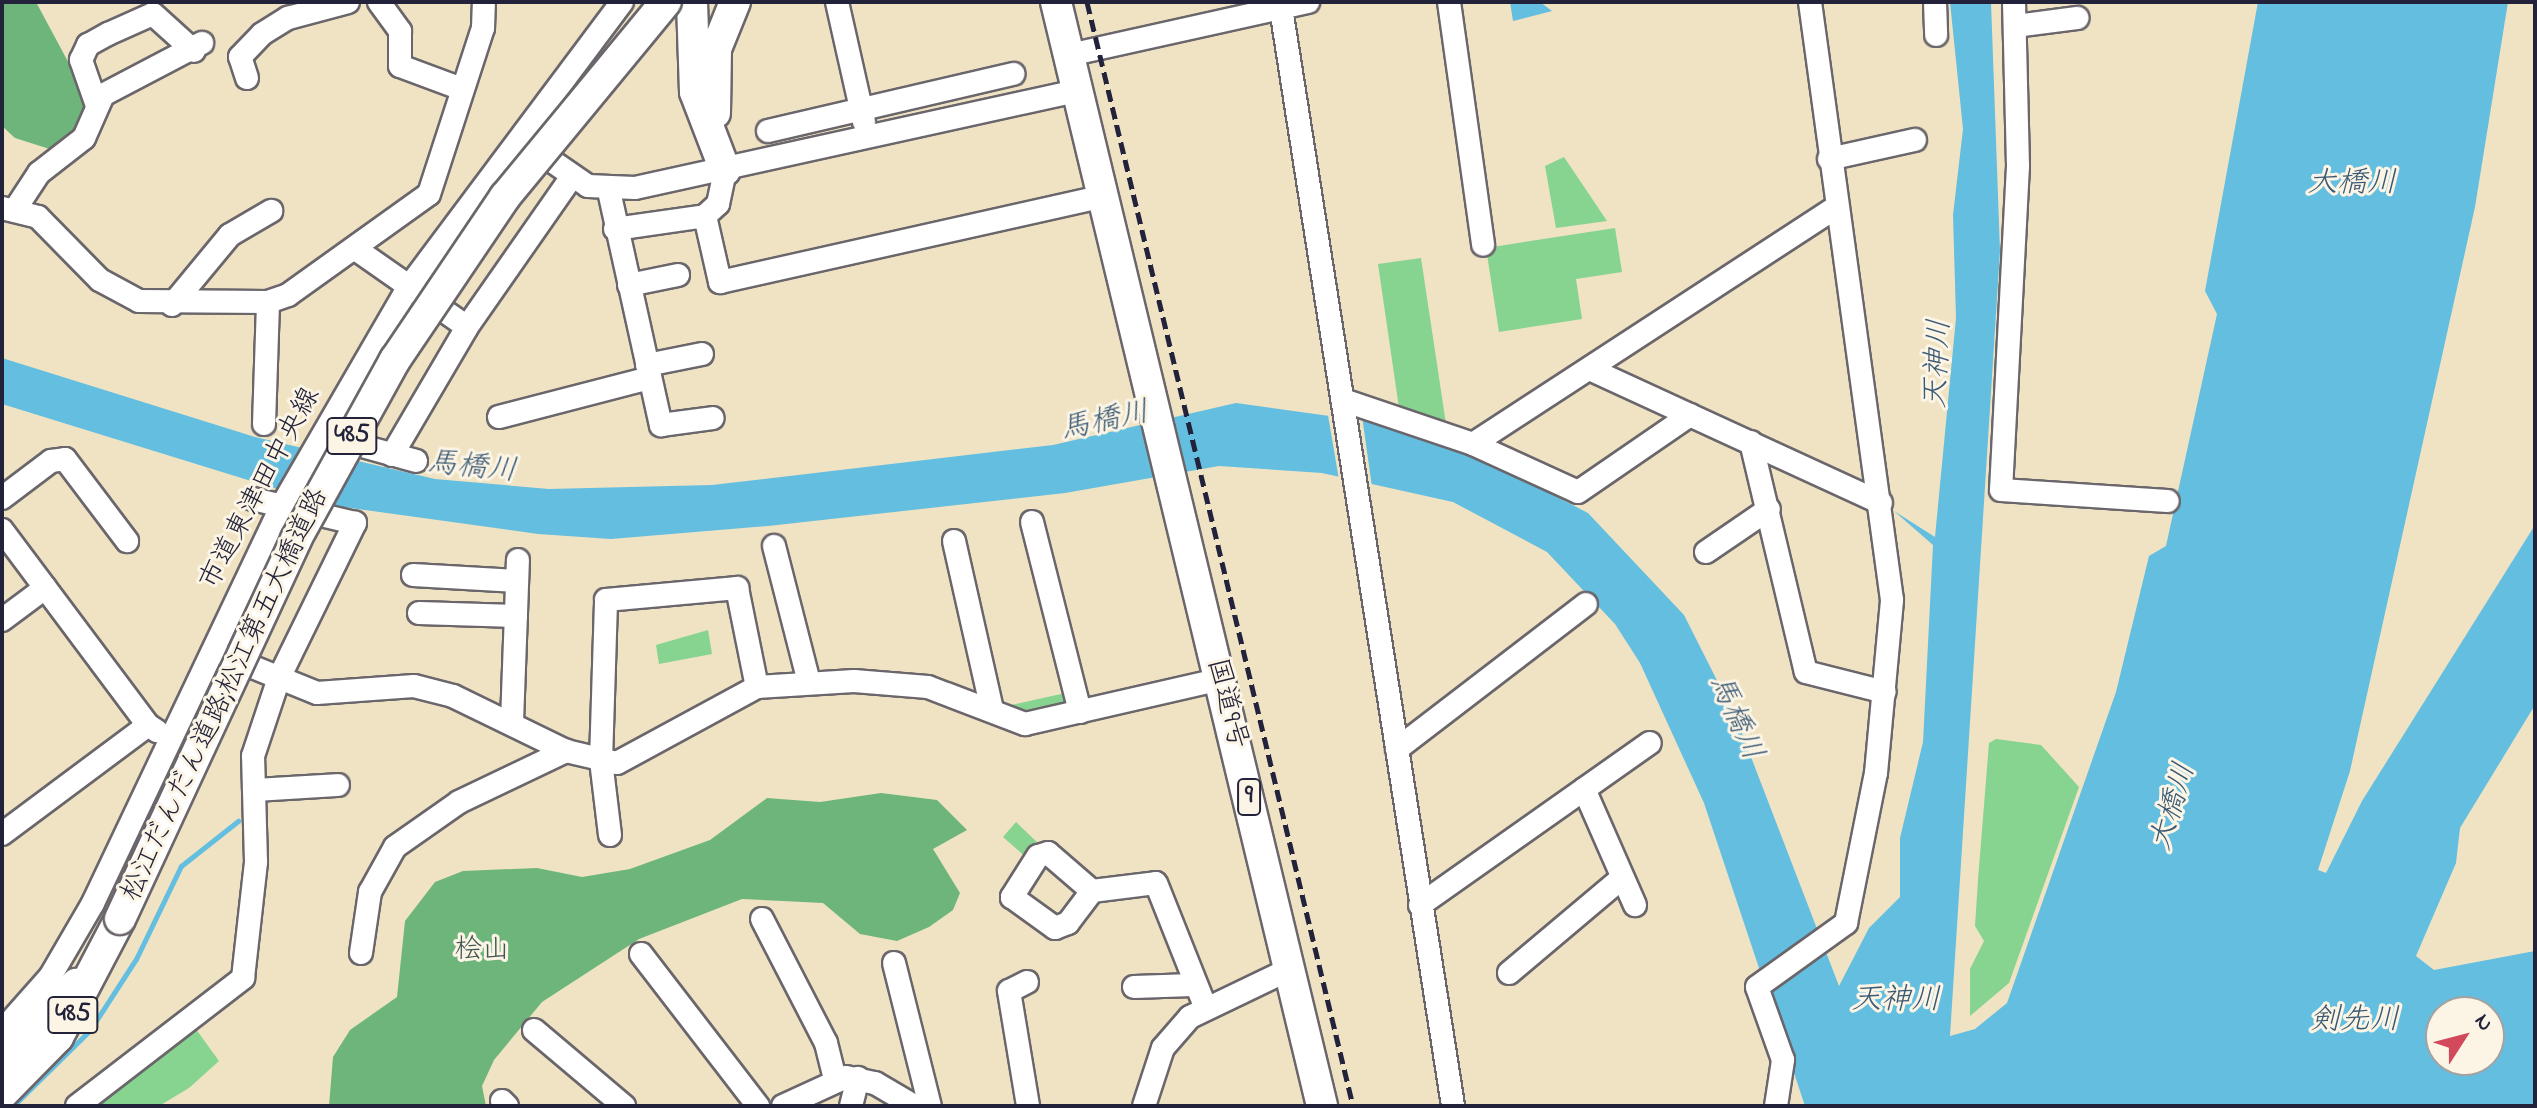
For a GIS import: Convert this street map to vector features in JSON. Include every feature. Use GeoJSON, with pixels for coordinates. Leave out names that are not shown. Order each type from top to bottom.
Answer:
{"type":"FeatureCollection","features":[{"type":"Feature","properties":{"kind":"highway","name":"松江だんだん道路;松江第五大橋道路"},"geometry":{"type":"LineString","coordinates":[[120,919],[296,539],[395,360],[505,197],[666,2]]}},
{"type":"Feature","properties":{"kind":"highway"},"geometry":{"type":"LineString","coordinates":[[692,2],[695,92],[725,170]]}},
{"type":"Feature","properties":{"kind":"highway"},"geometry":{"type":"LineString","coordinates":[[725,170],[713,72],[735,2]]}},
{"type":"Feature","properties":{"kind":"highway","name":"9"},"geometry":{"type":"LineString","coordinates":[[1056,2],[1104,196]]}},
{"type":"Feature","properties":{"kind":"highway","name":"国道9号"},"geometry":{"type":"LineString","coordinates":[[1104,196],[1322,1106]]}},
{"type":"Feature","properties":{"kind":"highway","name":"485"},"geometry":{"type":"LineString","coordinates":[[5,1080],[120,919]]}},
{"type":"Feature","properties":{"kind":"highway","name":"485"},"geometry":{"type":"LineString","coordinates":[[5,1080],[58,1037],[120,919]]}},
{"type":"Feature","properties":{"kind":"street"},"geometry":{"type":"LineString","coordinates":[[247,78],[240,57],[262,34],[288,18],[348,2]]}},
{"type":"Feature","properties":{"kind":"street"},"geometry":{"type":"LineString","coordinates":[[379,2],[400,31],[400,66],[462,89]]}},
{"type":"Feature","properties":{"kind":"street"},"geometry":{"type":"LineString","coordinates":[[96,103],[198,47],[153,14],[88,45],[81,60],[96,103],[84,138],[39,173],[9,208],[38,217],[116,293],[172,305],[268,302],[357,250],[429,194],[462,89],[484,2]]}},
{"type":"Feature","properties":{"kind":"street","name":"市道東津田中央線"},"geometry":{"type":"LineString","coordinates":[[2,1031],[69,945],[280,508],[408,288],[516,135],[622,2]]}},
{"type":"Feature","properties":{"kind":"street"},"geometry":{"type":"LineString","coordinates":[[837,2],[868,138]]}},
{"type":"Feature","properties":{"kind":"street"},"geometry":{"type":"LineString","coordinates":[[1069,55],[1280,4],[1308,2]]}},
{"type":"Feature","properties":{"kind":"street"},"geometry":{"type":"LineString","coordinates":[[1449,2],[1483,245]]}},
{"type":"Feature","properties":{"kind":"street"},"geometry":{"type":"LineString","coordinates":[[1776,1106],[1783,1060],[1759,985],[1824,942],[1847,918],[1885,692],[1892,600],[1881,503],[1835,208],[1810,2]]}},
{"type":"Feature","properties":{"kind":"street"},"geometry":{"type":"LineString","coordinates":[[1935,2],[1936,35]]}},
{"type":"Feature","properties":{"kind":"street"},"geometry":{"type":"LineString","coordinates":[[2014,2],[2018,166],[2001,490],[2168,501]]}},
{"type":"Feature","properties":{"kind":"street"},"geometry":{"type":"LineString","coordinates":[[1280,4],[1453,1106]]}},
{"type":"Feature","properties":{"kind":"street"},"geometry":{"type":"LineString","coordinates":[[2016,26],[2077,18]]}},
{"type":"Feature","properties":{"kind":"street"},"geometry":{"type":"LineString","coordinates":[[768,131],[1013,74]]}},
{"type":"Feature","properties":{"kind":"street"},"geometry":{"type":"LineString","coordinates":[[516,135],[571,178],[609,191],[725,170],[1077,91]]}},
{"type":"Feature","properties":{"kind":"street"},"geometry":{"type":"LineString","coordinates":[[918,96],[925,125]]}},
{"type":"Feature","properties":{"kind":"street"},"geometry":{"type":"LineString","coordinates":[[1829,159],[1915,140]]}},
{"type":"Feature","properties":{"kind":"street"},"geometry":{"type":"LineString","coordinates":[[615,229],[705,216],[718,204],[725,170]]}},
{"type":"Feature","properties":{"kind":"street"},"geometry":{"type":"LineString","coordinates":[[392,455],[467,327],[571,178]]}},
{"type":"Feature","properties":{"kind":"street"},"geometry":{"type":"LineString","coordinates":[[609,191],[661,425],[713,418]]}},
{"type":"Feature","properties":{"kind":"street"},"geometry":{"type":"LineString","coordinates":[[705,216],[720,282],[1104,196]]}},
{"type":"Feature","properties":{"kind":"street"},"geometry":{"type":"LineString","coordinates":[[1473,444],[1592,370],[1835,208]]}},
{"type":"Feature","properties":{"kind":"street"},"geometry":{"type":"LineString","coordinates":[[172,305],[230,235],[271,211]]}},
{"type":"Feature","properties":{"kind":"street"},"geometry":{"type":"LineString","coordinates":[[357,250],[467,327]]}},
{"type":"Feature","properties":{"kind":"street"},"geometry":{"type":"LineString","coordinates":[[629,285],[678,275]]}},
{"type":"Feature","properties":{"kind":"street"},"geometry":{"type":"LineString","coordinates":[[264,424],[268,302]]}},
{"type":"Feature","properties":{"kind":"street"},"geometry":{"type":"LineString","coordinates":[[499,417],[702,354]]}},
{"type":"Feature","properties":{"kind":"street"},"geometry":{"type":"LineString","coordinates":[[1592,370],[1881,503]]}},
{"type":"Feature","properties":{"kind":"street"},"geometry":{"type":"LineString","coordinates":[[1344,406],[1473,444],[1578,492],[1690,415]]}},
{"type":"Feature","properties":{"kind":"street"},"geometry":{"type":"LineString","coordinates":[[1751,442],[1806,672],[1885,692]]}},
{"type":"Feature","properties":{"kind":"street"},"geometry":{"type":"LineString","coordinates":[[362,446],[416,461]]}},
{"type":"Feature","properties":{"kind":"street"},"geometry":{"type":"LineString","coordinates":[[2,498],[51,461],[65,459],[127,541]]}},
{"type":"Feature","properties":{"kind":"street"},"geometry":{"type":"LineString","coordinates":[[77,1106],[243,978],[256,862],[253,756],[279,678],[355,523],[280,508],[253,499]]}},
{"type":"Feature","properties":{"kind":"street"},"geometry":{"type":"LineString","coordinates":[[1706,552],[1769,509]]}},
{"type":"Feature","properties":{"kind":"street"},"geometry":{"type":"LineString","coordinates":[[1032,522],[1080,712]]}},
{"type":"Feature","properties":{"kind":"street"},"geometry":{"type":"LineString","coordinates":[[954,541],[992,710]]}},
{"type":"Feature","properties":{"kind":"street"},"geometry":{"type":"LineString","coordinates":[[6,545],[45,588],[148,725],[169,738]]}},
{"type":"Feature","properties":{"kind":"street"},"geometry":{"type":"LineString","coordinates":[[774,546],[809,682]]}},
{"type":"Feature","properties":{"kind":"street"},"geometry":{"type":"LineString","coordinates":[[413,575],[517,570],[512,722]]}},
{"type":"Feature","properties":{"kind":"street"},"geometry":{"type":"LineString","coordinates":[[2,620],[45,588]]}},
{"type":"Feature","properties":{"kind":"street"},"geometry":{"type":"LineString","coordinates":[[610,835],[601,761],[606,600],[737,588],[757,687]]}},
{"type":"Feature","properties":{"kind":"street"},"geometry":{"type":"LineString","coordinates":[[1397,749],[1586,604]]}},
{"type":"Feature","properties":{"kind":"street"},"geometry":{"type":"LineString","coordinates":[[419,613],[516,616]]}},
{"type":"Feature","properties":{"kind":"street"},"geometry":{"type":"LineString","coordinates":[[211,650],[317,693],[414,686],[512,722],[566,751],[601,761],[635,759],[757,687],[809,682],[928,687],[1025,724],[1221,679]]}},
{"type":"Feature","properties":{"kind":"street"},"geometry":{"type":"LineString","coordinates":[[2,834],[148,725]]}},
{"type":"Feature","properties":{"kind":"street"},"geometry":{"type":"LineString","coordinates":[[1420,905],[1650,743]]}},
{"type":"Feature","properties":{"kind":"street"},"geometry":{"type":"LineString","coordinates":[[361,953],[370,892],[395,847],[459,802],[566,751]]}},
{"type":"Feature","properties":{"kind":"street"},"geometry":{"type":"LineString","coordinates":[[254,790],[338,785]]}},
{"type":"Feature","properties":{"kind":"street"},"geometry":{"type":"LineString","coordinates":[[1584,789],[1635,905]]}},
{"type":"Feature","properties":{"kind":"street"},"geometry":{"type":"LineString","coordinates":[[1509,973],[1622,878]]}},
{"type":"Feature","properties":{"kind":"street"},"geometry":{"type":"LineString","coordinates":[[1092,891],[1146,882],[1161,887],[1193,985],[1205,1006]]}},
{"type":"Feature","properties":{"kind":"street"},"geometry":{"type":"LineString","coordinates":[[762,919],[826,1043],[835,1078]]}},
{"type":"Feature","properties":{"kind":"street"},"geometry":{"type":"LineString","coordinates":[[641,954],[758,1106]]}},
{"type":"Feature","properties":{"kind":"street"},"geometry":{"type":"LineString","coordinates":[[894,963],[930,1106]]}},
{"type":"Feature","properties":{"kind":"street"},"geometry":{"type":"LineString","coordinates":[[1144,1106],[1163,1048],[1205,1006],[1290,969]]}},
{"type":"Feature","properties":{"kind":"street"},"geometry":{"type":"LineString","coordinates":[[1027,982],[1009,991],[1028,1106]]}},
{"type":"Feature","properties":{"kind":"street"},"geometry":{"type":"LineString","coordinates":[[1134,987],[1193,985]]}},
{"type":"Feature","properties":{"kind":"street"},"geometry":{"type":"LineString","coordinates":[[534,1030],[624,1106]]}},
{"type":"Feature","properties":{"kind":"street"},"geometry":{"type":"LineString","coordinates":[[783,1106],[835,1078],[858,1078],[914,1106]]}},
{"type":"Feature","properties":{"kind":"street"},"geometry":{"type":"LineString","coordinates":[[851,1106],[858,1078]]}},
{"type":"Feature","properties":{"kind":"green space"},"geometry":{"type":"Polygon","coordinates":[[[2,2],[36,2],[87,97],[84,129],[56,151],[15,138],[2,126],[2,2]]]}},
{"type":"Feature","properties":{"kind":"green space"},"geometry":{"type":"Polygon","coordinates":[[[1564,157],[1607,221],[1556,228],[1545,166],[1564,157]]]}},
{"type":"Feature","properties":{"kind":"green space"},"geometry":{"type":"Polygon","coordinates":[[[1615,228],[1622,272],[1576,279],[1582,319],[1499,332],[1486,248],[1615,228]]]}},
{"type":"Feature","properties":{"kind":"green space"},"geometry":{"type":"Polygon","coordinates":[[[1421,258],[1446,424],[1399,408],[1378,264],[1421,258]]]}},
{"type":"Feature","properties":{"kind":"green space"},"geometry":{"type":"Polygon","coordinates":[[[708,630],[712,654],[659,664],[656,645],[708,630]]]}},
{"type":"Feature","properties":{"kind":"green space"},"geometry":{"type":"Polygon","coordinates":[[[1070,692],[1072,707],[1023,717],[1002,707],[1070,692]]]}},
{"type":"Feature","properties":{"kind":"green space"},"geometry":{"type":"Polygon","coordinates":[[[1996,739],[2041,745],[2079,787],[2009,983],[1970,1016],[1970,969],[1984,941],[1975,926],[1989,743],[1996,739]]]}},
{"type":"Feature","properties":{"kind":"green space","name":"桧山"},"geometry":{"type":"Polygon","coordinates":[[[881,793],[937,800],[967,830],[933,849],[960,893],[953,910],[929,927],[897,941],[860,934],[823,903],[742,899],[639,939],[542,1002],[494,1060],[482,1086],[486,1106],[329,1106],[333,1057],[350,1030],[397,997],[405,921],[435,882],[463,871],[537,868],[582,877],[630,869],[710,840],[767,798],[820,802],[881,793]]]}},
{"type":"Feature","properties":{"kind":"green space"},"geometry":{"type":"Polygon","coordinates":[[[1016,822],[1041,846],[1027,858],[1003,837],[1016,822]]]}},
{"type":"Feature","properties":{"kind":"green space"},"geometry":{"type":"Polygon","coordinates":[[[193,1025],[219,1061],[189,1088],[159,1106],[84,1106],[193,1025]]]}},
{"type":"Feature","properties":{"kind":"water"},"geometry":{"type":"Polygon","coordinates":[[[1510,2],[1540,2],[1552,11],[1513,21],[1510,2]]]}},
{"type":"Feature","properties":{"kind":"water"},"geometry":{"type":"Polygon","coordinates":[[[1950,2],[1991,2],[2000,251],[1950,1036],[1975,1029],[2007,1003],[2116,692],[2149,556],[2166,546],[2217,314],[2205,291],[2258,2],[2508,2],[2475,207],[2350,771],[2318,870],[2326,873],[2362,801],[2535,525],[2535,705],[2460,828],[2456,863],[2416,956],[2434,970],[2535,951],[2535,1106],[1805,1106],[1704,803],[1640,663],[1615,624],[1547,552],[1453,502],[1322,473],[1219,466],[1065,493],[768,526],[611,539],[538,534],[329,505],[2,404],[2,358],[255,437],[435,479],[549,489],[712,485],[1053,445],[1236,403],[1380,423],[1466,450],[1588,513],[1684,615],[1736,718],[1839,986],[1869,928],[1900,897],[1900,838],[1923,742],[1933,545],[1894,511],[1935,537],[1956,318],[1953,215],[1963,129],[1950,2]]]}},
{"type":"Feature","properties":{"kind":"pier"},"geometry":{"type":"Polygon","coordinates":[[[1327,409],[1362,416],[1372,487],[1339,480],[1327,409]]]}},
{"type":"Feature","properties":{"kind":"waterway"},"geometry":{"type":"LineString","coordinates":[[247,745],[268,679]]}},
{"type":"Feature","properties":{"kind":"waterway"},"geometry":{"type":"LineString","coordinates":[[13,1106],[90,1030],[136,959],[181,866],[238,821]]}},
{"type":"Feature","properties":{"kind":"railway"},"geometry":{"type":"LineString","coordinates":[[1087,2],[1353,1106]]}},
{"type":"Feature","properties":{"kind":"water label","name":"大橋川"},"geometry":{"type":"Point","coordinates":[2352,184]}},
{"type":"Feature","properties":{"kind":"water label","name":"天神川"},"geometry":{"type":"Point","coordinates":[1939,364]}},
{"type":"Feature","properties":{"kind":"water label","name":"馬橋川"},"geometry":{"type":"Point","coordinates":[1105,422]}},
{"type":"Feature","properties":{"kind":"water label","name":"馬橋川"},"geometry":{"type":"Point","coordinates":[472,468]}},
{"type":"Feature","properties":{"kind":"water label","name":"馬橋川"},"geometry":{"type":"Point","coordinates":[1735,718]}},
{"type":"Feature","properties":{"kind":"water label","name":"大橋川"},"geometry":{"type":"Point","coordinates":[2174,807]}},
{"type":"Feature","properties":{"kind":"water label","name":"天神川"},"geometry":{"type":"Point","coordinates":[1896,1001]}},
{"type":"Feature","properties":{"kind":"water label","name":"剣先川"},"geometry":{"type":"Point","coordinates":[2355,1021]}}]}
